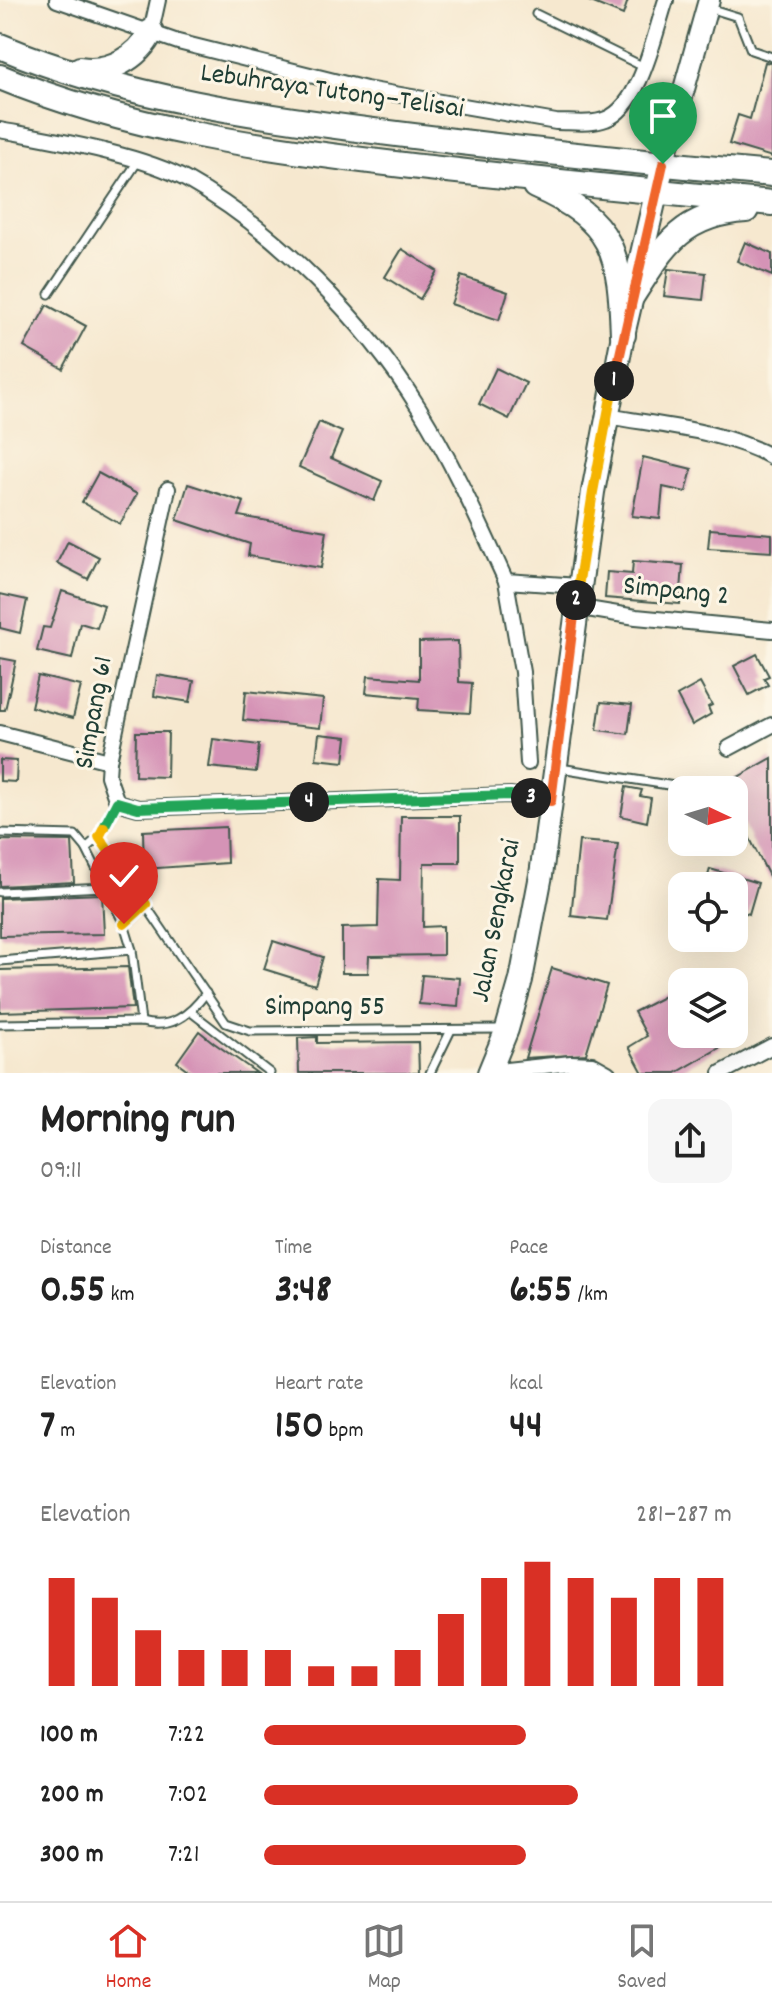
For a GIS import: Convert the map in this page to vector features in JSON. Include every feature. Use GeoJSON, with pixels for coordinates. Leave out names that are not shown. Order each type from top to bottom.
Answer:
{"type":"FeatureCollection","features":[{"type":"Feature","properties":{"kind":"highway"},"geometry":{"type":"LineString","coordinates":[[24,56],[77,69],[101,70],[128,58],[145,43],[151,32]]}},
{"type":"Feature","properties":{"kind":"highway","name":"Lebuhraya Tutong–Telisai"},"geometry":{"type":"LineString","coordinates":[[0,46],[98,81],[182,102],[254,114],[519,150],[772,174]]}},
{"type":"Feature","properties":{"kind":"highway"},"geometry":{"type":"LineString","coordinates":[[0,77],[91,110],[264,147],[772,206]]}},
{"type":"Feature","properties":{"kind":"highway"},"geometry":{"type":"LineString","coordinates":[[516,178],[578,208],[608,243],[617,265],[623,335]]}},
{"type":"Feature","properties":{"kind":"highway"},"geometry":{"type":"LineString","coordinates":[[632,296],[676,233],[691,224],[730,211],[772,206]]}},
{"type":"Feature","properties":{"kind":"main road","name":"Jalan Sengkarai"},"geometry":{"type":"LineString","coordinates":[[489,1072],[507,1029],[527,950],[541,875],[577,596],[607,416],[663,164]]}},
{"type":"Feature","properties":{"kind":"street"},"geometry":{"type":"LineString","coordinates":[[57,0],[178,42],[366,89],[556,122],[584,123],[608,119],[624,106],[635,90],[666,0]]}},
{"type":"Feature","properties":{"kind":"street"},"geometry":{"type":"LineString","coordinates":[[151,32],[158,0]]}},
{"type":"Feature","properties":{"kind":"street"},"geometry":{"type":"LineString","coordinates":[[663,164],[708,4]]}},
{"type":"Feature","properties":{"kind":"street"},"geometry":{"type":"LineString","coordinates":[[0,130],[138,161],[185,179],[242,217],[294,259],[354,320],[418,407],[465,492],[506,581],[522,672],[528,763]]}},
{"type":"Feature","properties":{"kind":"street"},"geometry":{"type":"LineString","coordinates":[[607,416],[724,437],[749,444],[772,457]]}},
{"type":"Feature","properties":{"kind":"street","name":"Simpang 61"},"geometry":{"type":"LineString","coordinates":[[168,489],[109,761],[108,776],[117,802],[138,808],[510,795],[551,801]]}},
{"type":"Feature","properties":{"kind":"street","name":"Simpang 2"},"geometry":{"type":"LineString","coordinates":[[506,581],[577,596],[636,617],[772,630]]}},
{"type":"Feature","properties":{"kind":"street"},"geometry":{"type":"LineString","coordinates":[[729,748],[772,725]]}},
{"type":"Feature","properties":{"kind":"street"},"geometry":{"type":"LineString","coordinates":[[0,733],[109,761]]}},
{"type":"Feature","properties":{"kind":"street"},"geometry":{"type":"LineString","coordinates":[[721,1073],[772,1046]]}},
{"type":"Feature","properties":{"kind":"street"},"geometry":{"type":"LineString","coordinates":[[489,1072],[571,1063],[592,1064],[608,1073]]}},
{"type":"Feature","properties":{"kind":"lane"},"geometry":{"type":"LineString","coordinates":[[708,4],[738,17],[751,50],[772,57]]}},
{"type":"Feature","properties":{"kind":"lane"},"geometry":{"type":"LineString","coordinates":[[536,14],[644,67]]}},
{"type":"Feature","properties":{"kind":"lane"},"geometry":{"type":"LineString","coordinates":[[49,294],[138,161]]}},
{"type":"Feature","properties":{"kind":"lane"},"geometry":{"type":"LineString","coordinates":[[555,768],[668,785]]}},
{"type":"Feature","properties":{"kind":"lane"},"geometry":{"type":"LineString","coordinates":[[86,848],[99,837],[117,802]]}},
{"type":"Feature","properties":{"kind":"lane"},"geometry":{"type":"LineString","coordinates":[[0,833],[75,835],[86,848],[124,924],[132,950],[141,1022]]}},
{"type":"Feature","properties":{"kind":"lane","name":"Simpang 55"},"geometry":{"type":"LineString","coordinates":[[99,837],[226,1023],[250,1031],[507,1029]]}},
{"type":"Feature","properties":{"kind":"lane"},"geometry":{"type":"LineString","coordinates":[[0,892],[104,887]]}},
{"type":"Feature","properties":{"kind":"lane"},"geometry":{"type":"LineString","coordinates":[[124,924],[146,904]]}},
{"type":"Feature","properties":{"kind":"lane"},"geometry":{"type":"LineString","coordinates":[[0,961],[132,950]]}},
{"type":"Feature","properties":{"kind":"lane"},"geometry":{"type":"LineString","coordinates":[[0,1024],[141,1022],[166,1025],[191,1012],[206,993]]}},
{"type":"Feature","properties":{"kind":"lane"},"geometry":{"type":"LineString","coordinates":[[191,1012],[270,1073]]}},
{"type":"Feature","properties":{"kind":"lane"},"geometry":{"type":"LineString","coordinates":[[430,1073],[451,1030]]}},
{"type":"Feature","properties":{"kind":"building"},"geometry":{"type":"Polygon","coordinates":[[[586,0],[628,0],[623,15],[586,0]]]}},
{"type":"Feature","properties":{"kind":"building"},"geometry":{"type":"Polygon","coordinates":[[[765,62],[772,63],[772,157],[729,144],[738,115],[750,119],[765,62]]]}},
{"type":"Feature","properties":{"kind":"building"},"geometry":{"type":"Polygon","coordinates":[[[745,242],[772,254],[772,276],[737,261],[745,242]]]}},
{"type":"Feature","properties":{"kind":"building"},"geometry":{"type":"Polygon","coordinates":[[[402,249],[437,271],[420,299],[385,277],[402,249]]]}},
{"type":"Feature","properties":{"kind":"building"},"geometry":{"type":"Polygon","coordinates":[[[668,269],[706,273],[703,300],[664,296],[668,269]]]}},
{"type":"Feature","properties":{"kind":"building"},"geometry":{"type":"Polygon","coordinates":[[[461,276],[508,292],[499,320],[451,304],[461,276]]]}},
{"type":"Feature","properties":{"kind":"building"},"geometry":{"type":"Polygon","coordinates":[[[47,305],[86,326],[63,369],[24,347],[47,305]]]}},
{"type":"Feature","properties":{"kind":"building"},"geometry":{"type":"Polygon","coordinates":[[[496,368],[526,383],[509,419],[479,404],[496,368]]]}},
{"type":"Feature","properties":{"kind":"building"},"geometry":{"type":"Polygon","coordinates":[[[319,422],[342,432],[331,458],[382,481],[374,501],[299,467],[319,422]]]}},
{"type":"Feature","properties":{"kind":"building"},"geometry":{"type":"Polygon","coordinates":[[[643,457],[692,469],[686,492],[663,487],[660,519],[632,516],[643,457]]]}},
{"type":"Feature","properties":{"kind":"building"},"geometry":{"type":"Polygon","coordinates":[[[98,473],[137,494],[120,524],[82,502],[98,473]]]}},
{"type":"Feature","properties":{"kind":"building"},"geometry":{"type":"Polygon","coordinates":[[[188,484],[244,502],[239,516],[327,531],[321,568],[248,556],[250,544],[177,520],[188,484]]]}},
{"type":"Feature","properties":{"kind":"building"},"geometry":{"type":"Polygon","coordinates":[[[710,529],[772,534],[772,552],[708,548],[710,529]]]}},
{"type":"Feature","properties":{"kind":"building"},"geometry":{"type":"Polygon","coordinates":[[[68,541],[99,557],[88,579],[57,563],[68,541]]]}},
{"type":"Feature","properties":{"kind":"building"},"geometry":{"type":"Polygon","coordinates":[[[633,561],[683,565],[680,604],[605,598],[607,572],[632,574],[633,561]]]}},
{"type":"Feature","properties":{"kind":"building"},"geometry":{"type":"Polygon","coordinates":[[[62,591],[104,605],[97,628],[80,623],[72,659],[37,651],[43,627],[50,628],[62,591]]]}},
{"type":"Feature","properties":{"kind":"building"},"geometry":{"type":"Polygon","coordinates":[[[0,594],[27,600],[20,633],[0,628],[0,594]]]}},
{"type":"Feature","properties":{"kind":"building"},"geometry":{"type":"Polygon","coordinates":[[[458,641],[459,682],[472,683],[470,713],[418,710],[419,698],[366,693],[368,676],[419,680],[419,642],[458,641]]]}},
{"type":"Feature","properties":{"kind":"building"},"geometry":{"type":"Polygon","coordinates":[[[757,654],[769,676],[764,678],[768,685],[749,695],[734,666],[757,654]]]}},
{"type":"Feature","properties":{"kind":"building"},"geometry":{"type":"Polygon","coordinates":[[[0,658],[16,661],[5,710],[0,710],[0,658]]]}},
{"type":"Feature","properties":{"kind":"building"},"geometry":{"type":"Polygon","coordinates":[[[157,675],[194,681],[190,702],[154,696],[157,675]]]}},
{"type":"Feature","properties":{"kind":"building"},"geometry":{"type":"Polygon","coordinates":[[[38,676],[81,686],[73,718],[31,707],[38,676]]]}},
{"type":"Feature","properties":{"kind":"building"},"geometry":{"type":"Polygon","coordinates":[[[700,683],[712,705],[708,707],[711,714],[692,725],[677,696],[700,683]]]}},
{"type":"Feature","properties":{"kind":"building"},"geometry":{"type":"Polygon","coordinates":[[[246,691],[323,699],[320,728],[243,720],[246,691]]]}},
{"type":"Feature","properties":{"kind":"building"},"geometry":{"type":"Polygon","coordinates":[[[601,702],[632,705],[628,734],[597,730],[601,702]]]}},
{"type":"Feature","properties":{"kind":"building"},"geometry":{"type":"Polygon","coordinates":[[[136,732],[168,732],[167,777],[135,776],[136,732]]]}},
{"type":"Feature","properties":{"kind":"building"},"geometry":{"type":"Polygon","coordinates":[[[319,734],[347,737],[344,762],[316,759],[319,734]]]}},
{"type":"Feature","properties":{"kind":"building"},"geometry":{"type":"Polygon","coordinates":[[[213,739],[259,745],[256,772],[209,767],[213,739]]]}},
{"type":"Feature","properties":{"kind":"building"},"geometry":{"type":"Polygon","coordinates":[[[772,758],[772,882],[748,835],[748,776],[740,776],[772,758]]]}},
{"type":"Feature","properties":{"kind":"building"},"geometry":{"type":"Polygon","coordinates":[[[0,760],[17,761],[16,782],[0,781],[0,760]]]}},
{"type":"Feature","properties":{"kind":"building"},"geometry":{"type":"Polygon","coordinates":[[[626,787],[642,790],[640,796],[651,798],[647,822],[621,816],[626,787]]]}},
{"type":"Feature","properties":{"kind":"building"},"geometry":{"type":"Polygon","coordinates":[[[401,816],[460,816],[460,863],[424,863],[423,927],[443,926],[443,955],[369,956],[368,973],[342,973],[342,928],[378,927],[379,879],[400,880],[401,816]]]}},
{"type":"Feature","properties":{"kind":"building"},"geometry":{"type":"Polygon","coordinates":[[[226,827],[227,863],[144,869],[143,831],[226,827]]]}},
{"type":"Feature","properties":{"kind":"building"},"geometry":{"type":"Polygon","coordinates":[[[0,840],[72,841],[74,882],[0,886],[0,840]]]}},
{"type":"Feature","properties":{"kind":"building"},"geometry":{"type":"Polygon","coordinates":[[[579,841],[618,844],[607,920],[571,916],[579,841]]]}},
{"type":"Feature","properties":{"kind":"building"},"geometry":{"type":"Polygon","coordinates":[[[748,880],[758,883],[748,914],[748,880]]]}},
{"type":"Feature","properties":{"kind":"building"},"geometry":{"type":"Polygon","coordinates":[[[102,894],[104,934],[0,936],[0,898],[102,894]]]}},
{"type":"Feature","properties":{"kind":"building"},"geometry":{"type":"Polygon","coordinates":[[[273,941],[323,957],[315,985],[264,969],[273,941]]]}},
{"type":"Feature","properties":{"kind":"building"},"geometry":{"type":"Polygon","coordinates":[[[128,967],[133,1008],[0,1012],[0,970],[128,967]]]}},
{"type":"Feature","properties":{"kind":"building"},"geometry":{"type":"Polygon","coordinates":[[[552,968],[607,985],[586,1054],[525,1058],[552,968]]]}},
{"type":"Feature","properties":{"kind":"building"},"geometry":{"type":"Polygon","coordinates":[[[422,975],[460,978],[458,1007],[419,1004],[422,975]]]}},
{"type":"Feature","properties":{"kind":"building"},"geometry":{"type":"Polygon","coordinates":[[[668,994],[668,1048],[719,1048],[676,1073],[643,1073],[629,1047],[647,1036],[634,1012],[668,994]]]}},
{"type":"Feature","properties":{"kind":"building"},"geometry":{"type":"Polygon","coordinates":[[[199,1031],[257,1073],[192,1073],[177,1062],[199,1031]]]}},
{"type":"Feature","properties":{"kind":"building"},"geometry":{"type":"Polygon","coordinates":[[[317,1037],[317,1043],[418,1042],[419,1073],[299,1073],[298,1038],[317,1037]]]}},
{"type":"Feature","properties":{"kind":"route"},"geometry":{"type":"LineString","coordinates":[[124,924],[146,904],[99,837],[117,802],[138,808],[510,795],[551,801],[593,492],[623,335],[663,164]]}}]}
